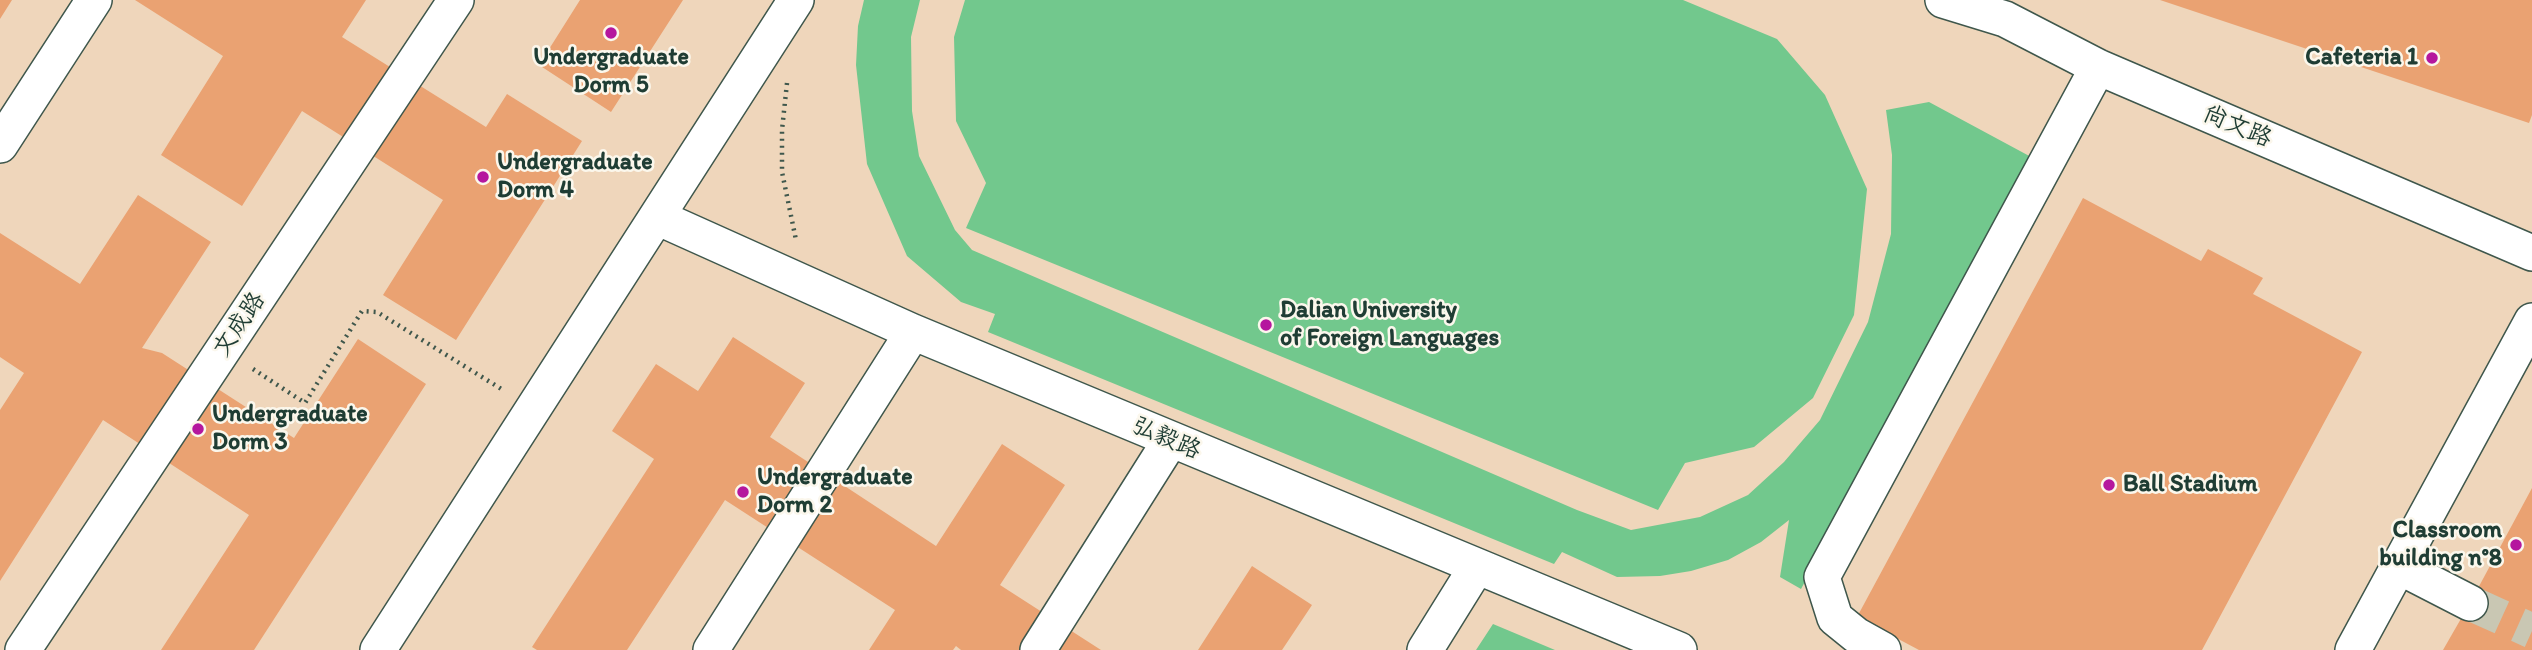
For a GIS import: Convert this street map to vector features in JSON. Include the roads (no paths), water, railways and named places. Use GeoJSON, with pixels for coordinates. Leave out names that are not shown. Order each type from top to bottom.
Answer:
{"type":"FeatureCollection","features":[{"type":"Feature","properties":{"kind":"street"},"geometry":{"type":"LineString","coordinates":[[0,145],[94,0]]}},
{"type":"Feature","properties":{"kind":"street","name":"文成路"},"geometry":{"type":"LineString","coordinates":[[23,650],[456,0]]}},
{"type":"Feature","properties":{"kind":"street"},"geometry":{"type":"LineString","coordinates":[[378,650],[796,0]]}},
{"type":"Feature","properties":{"kind":"street","name":"尚文路"},"geometry":{"type":"LineString","coordinates":[[1943,0],[2009,10],[2098,67],[2532,253]]}},
{"type":"Feature","properties":{"kind":"street"},"geometry":{"type":"LineString","coordinates":[[1883,650],[1856,635],[1835,618],[1822,577],[2098,67]]}},
{"type":"Feature","properties":{"kind":"street","name":"弘毅路"},"geometry":{"type":"LineString","coordinates":[[657,217],[912,332],[1679,650]]}},
{"type":"Feature","properties":{"kind":"street"},"geometry":{"type":"LineString","coordinates":[[2353,650],[2532,321]]}},
{"type":"Feature","properties":{"kind":"street"},"geometry":{"type":"LineString","coordinates":[[710,650],[912,332]]}},
{"type":"Feature","properties":{"kind":"street"},"geometry":{"type":"LineString","coordinates":[[1038,650],[1171,441]]}},
{"type":"Feature","properties":{"kind":"street"},"geometry":{"type":"LineString","coordinates":[[2399,566],[2470,603]]}},
{"type":"Feature","properties":{"kind":"street"},"geometry":{"type":"LineString","coordinates":[[1425,650],[1476,568]]}},
{"type":"Feature","properties":{"kind":"tunnel"},"geometry":{"type":"LineString","coordinates":[[2470,603],[2532,631]]}},
{"type":"Feature","properties":{"kind":"place","name":"Undergraduate Dorm 5"},"geometry":{"type":"Point","coordinates":[611,33]}},
{"type":"Feature","properties":{"kind":"place","name":"Cafeteria 1"},"geometry":{"type":"Point","coordinates":[2432,58]}},
{"type":"Feature","properties":{"kind":"place","name":"Undergraduate Dorm 4"},"geometry":{"type":"Point","coordinates":[483,177]}},
{"type":"Feature","properties":{"kind":"place","name":"Dalian University of Foreign Languages"},"geometry":{"type":"Point","coordinates":[1266,325]}},
{"type":"Feature","properties":{"kind":"place","name":"Undergraduate Dorm 3"},"geometry":{"type":"Point","coordinates":[198,429]}},
{"type":"Feature","properties":{"kind":"place","name":"Ball Stadium"},"geometry":{"type":"Point","coordinates":[2109,485]}},
{"type":"Feature","properties":{"kind":"place","name":"Undergraduate Dorm 2"},"geometry":{"type":"Point","coordinates":[743,492]}},
{"type":"Feature","properties":{"kind":"place","name":"Classroom building n°8"},"geometry":{"type":"Point","coordinates":[2516,545]}}]}
